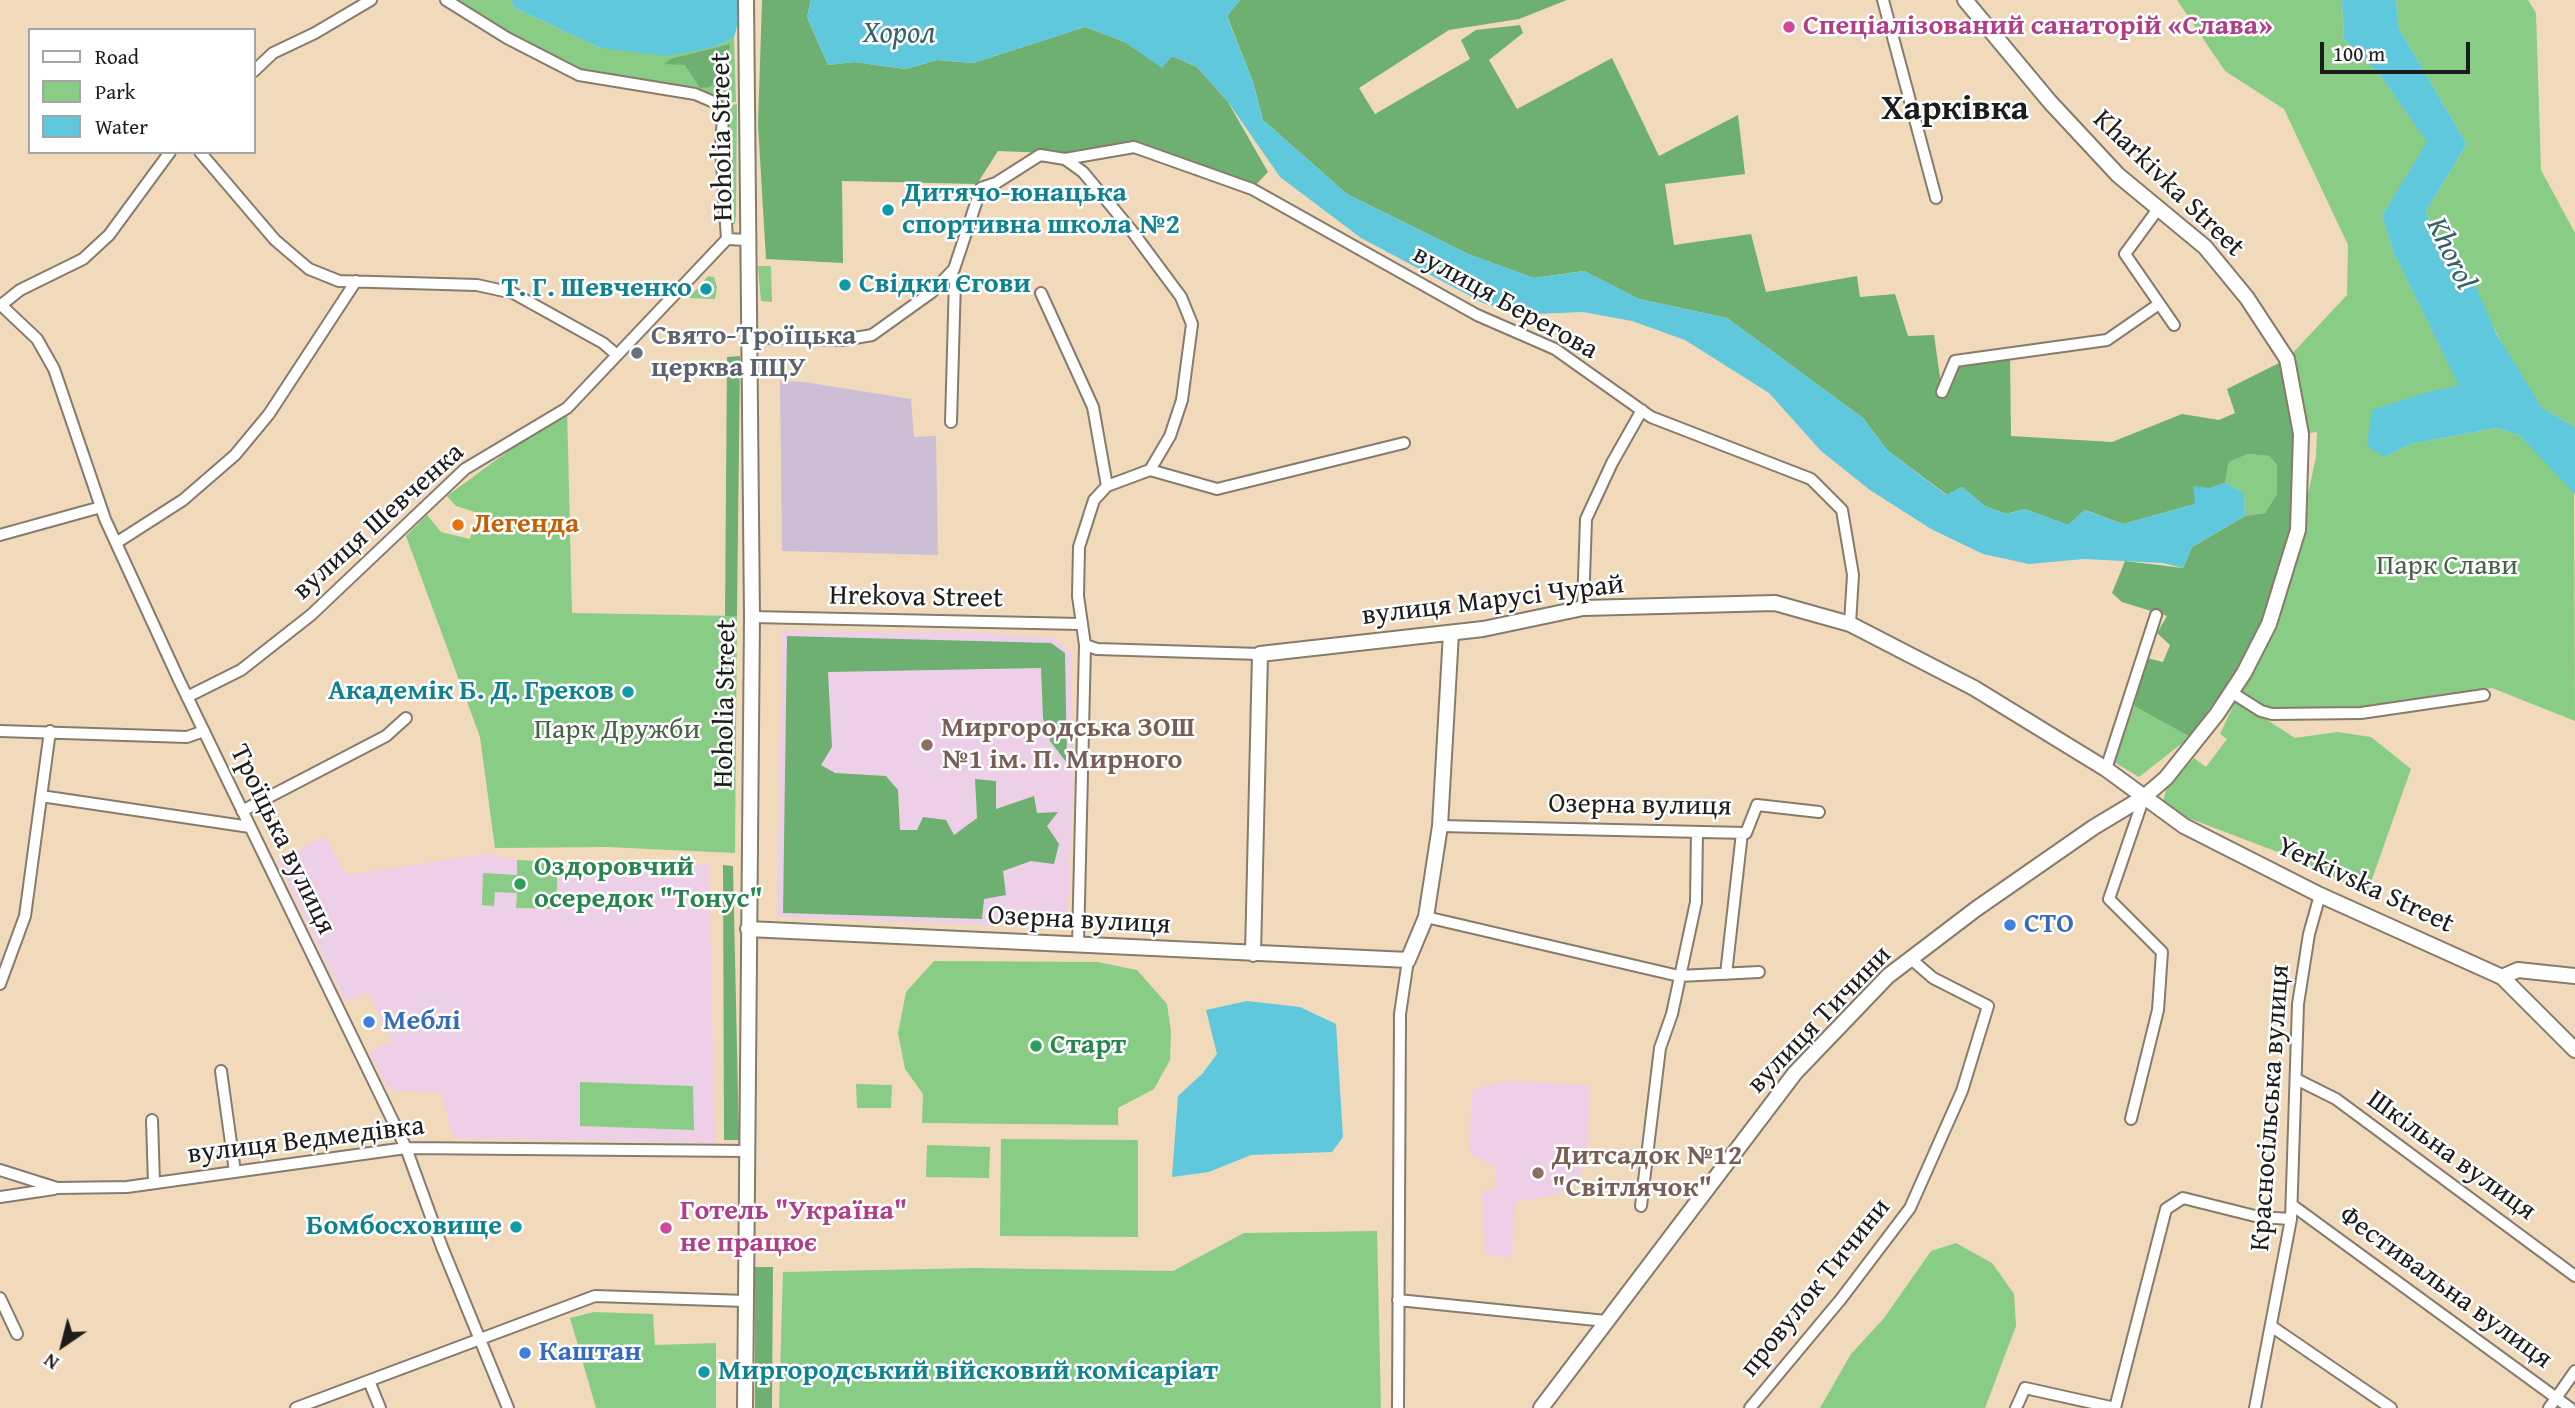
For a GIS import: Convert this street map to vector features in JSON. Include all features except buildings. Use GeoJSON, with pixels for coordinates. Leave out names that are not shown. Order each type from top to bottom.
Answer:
{"type":"FeatureCollection","features":[{"type":"Feature","properties":{"kind":"street"},"geometry":{"type":"LineString","coordinates":[[256,69],[273,53],[315,33],[371,0]]}},
{"type":"Feature","properties":{"kind":"street"},"geometry":{"type":"LineString","coordinates":[[446,0],[507,38],[579,75],[695,94],[716,103],[723,117],[721,148],[727,239],[748,240]]}},
{"type":"Feature","properties":{"kind":"street","name":"Hoholia Street"},"geometry":{"type":"LineString","coordinates":[[745,1408],[752,617],[746,0]]}},
{"type":"Feature","properties":{"kind":"street"},"geometry":{"type":"LineString","coordinates":[[1883,0],[1936,198]]}},
{"type":"Feature","properties":{"kind":"street","name":"Kharkivka Street"},"geometry":{"type":"LineString","coordinates":[[1965,0],[2059,111],[2118,175],[2205,247],[2247,298],[2287,359],[2301,434],[2298,530],[2269,624],[2231,692],[2184,757],[2144,797]]}},
{"type":"Feature","properties":{"kind":"street","name":"вулиця Берегова"},"geometry":{"type":"LineString","coordinates":[[951,272],[966,242],[981,188],[996,183],[1040,155],[1065,159],[1135,147],[1252,189],[1477,315],[1555,349],[1651,417],[1811,478],[1842,510],[1853,575],[1850,624]]}},
{"type":"Feature","properties":{"kind":"street"},"geometry":{"type":"LineString","coordinates":[[1,305],[20,290],[83,259],[109,235],[169,154]]}},
{"type":"Feature","properties":{"kind":"street"},"geometry":{"type":"LineString","coordinates":[[202,154],[275,240],[309,269],[339,281],[477,285],[513,293],[603,343],[617,355]]}},
{"type":"Feature","properties":{"kind":"street"},"geometry":{"type":"LineString","coordinates":[[1065,159],[1083,172],[1132,230],[1181,297],[1192,324],[1182,400],[1170,436],[1150,470]]}},
{"type":"Feature","properties":{"kind":"street"},"geometry":{"type":"LineString","coordinates":[[2158,209],[2125,254],[2174,325]]}},
{"type":"Feature","properties":{"kind":"street","name":"вулиця Шевченка"},"geometry":{"type":"LineString","coordinates":[[187,697],[241,670],[311,615],[465,469],[567,408],[727,239]]}},
{"type":"Feature","properties":{"kind":"street"},"geometry":{"type":"LineString","coordinates":[[751,337],[843,340],[872,335],[932,292],[951,272],[955,280],[951,422]]}},
{"type":"Feature","properties":{"kind":"street"},"geometry":{"type":"LineString","coordinates":[[116,543],[183,500],[235,455],[270,414],[356,281]]}},
{"type":"Feature","properties":{"kind":"street"},"geometry":{"type":"LineString","coordinates":[[1041,293],[1093,407],[1107,486]]}},
{"type":"Feature","properties":{"kind":"street"},"geometry":{"type":"LineString","coordinates":[[1942,392],[1955,361],[2106,340],[2159,304]]}},
{"type":"Feature","properties":{"kind":"street","name":"Троїцька вулиця"},"geometry":{"type":"LineString","coordinates":[[1,305],[37,339],[54,369],[116,543],[187,697],[406,1148],[509,1408]]}},
{"type":"Feature","properties":{"kind":"street"},"geometry":{"type":"LineString","coordinates":[[1583,608],[1586,519],[1612,463],[1642,411]]}},
{"type":"Feature","properties":{"kind":"street"},"geometry":{"type":"LineString","coordinates":[[1078,944],[1085,645],[1080,624],[1079,547],[1094,500],[1107,486],[1150,470],[1217,489],[1404,443]]}},
{"type":"Feature","properties":{"kind":"street"},"geometry":{"type":"LineString","coordinates":[[0,535],[101,506]]}},
{"type":"Feature","properties":{"kind":"street","name":"вулиця Марусі Чурай"},"geometry":{"type":"LineString","coordinates":[[1085,645],[1097,649],[1260,654],[1451,634],[1583,608],[1775,603],[1850,624],[1974,688],[2106,769],[2144,797]]}},
{"type":"Feature","properties":{"kind":"street"},"geometry":{"type":"LineString","coordinates":[[2106,769],[2156,615]]}},
{"type":"Feature","properties":{"kind":"street","name":"Hrekova Street"},"geometry":{"type":"LineString","coordinates":[[752,617],[1080,624]]}},
{"type":"Feature","properties":{"kind":"street"},"geometry":{"type":"LineString","coordinates":[[1398,1408],[1400,1014],[1408,960],[1426,917],[1440,826],[1451,634]]}},
{"type":"Feature","properties":{"kind":"street"},"geometry":{"type":"LineString","coordinates":[[1253,954],[1260,654]]}},
{"type":"Feature","properties":{"kind":"street"},"geometry":{"type":"LineString","coordinates":[[2231,692],[2261,711],[2272,714],[2361,713],[2484,695]]}},
{"type":"Feature","properties":{"kind":"street"},"geometry":{"type":"LineString","coordinates":[[242,811],[386,736],[406,718]]}},
{"type":"Feature","properties":{"kind":"street"},"geometry":{"type":"LineString","coordinates":[[0,731],[187,737],[204,731]]}},
{"type":"Feature","properties":{"kind":"street"},"geometry":{"type":"LineString","coordinates":[[0,984],[25,916],[50,731]]}},
{"type":"Feature","properties":{"kind":"street"},"geometry":{"type":"LineString","coordinates":[[41,796],[250,827]]}},
{"type":"Feature","properties":{"kind":"street"},"geometry":{"type":"LineString","coordinates":[[2131,1119],[2158,1010],[2162,952],[2109,899],[2144,797]]}},
{"type":"Feature","properties":{"kind":"street","name":"Yerkivska Street"},"geometry":{"type":"LineString","coordinates":[[2144,797],[2184,826],[2320,895],[2502,977]]}},
{"type":"Feature","properties":{"kind":"street","name":"вулиця Тичини"},"geometry":{"type":"LineString","coordinates":[[1541,1408],[1795,1073],[1888,976],[2073,842],[2144,797]]}},
{"type":"Feature","properties":{"kind":"street","name":"Озерна вулиця"},"geometry":{"type":"LineString","coordinates":[[1440,826],[1746,833],[1757,805],[1819,812]]}},
{"type":"Feature","properties":{"kind":"street"},"geometry":{"type":"LineString","coordinates":[[1641,1206],[1660,1048],[1672,1014],[1696,902],[1697,832]]}},
{"type":"Feature","properties":{"kind":"street"},"geometry":{"type":"LineString","coordinates":[[1726,974],[1742,833]]}},
{"type":"Feature","properties":{"kind":"street","name":"Красносільська вулиця"},"geometry":{"type":"LineString","coordinates":[[2255,1408],[2291,1219],[2298,1004],[2309,934],[2320,895]]}},
{"type":"Feature","properties":{"kind":"street"},"geometry":{"type":"LineString","coordinates":[[1426,917],[1679,976],[1759,972]]}},
{"type":"Feature","properties":{"kind":"street","name":"Озерна вулиця"},"geometry":{"type":"LineString","coordinates":[[748,929],[1408,960]]}},
{"type":"Feature","properties":{"kind":"street","name":"провулок Тичини"},"geometry":{"type":"LineString","coordinates":[[1750,1408],[1841,1299],[1910,1208],[1962,1091],[1987,1006],[1933,978],[1911,959]]}},
{"type":"Feature","properties":{"kind":"street"},"geometry":{"type":"LineString","coordinates":[[2575,976],[2518,970],[2502,977],[2575,1050]]}},
{"type":"Feature","properties":{"kind":"street"},"geometry":{"type":"LineString","coordinates":[[221,1071],[235,1172]]}},
{"type":"Feature","properties":{"kind":"street","name":"Шкільна вулиця"},"geometry":{"type":"LineString","coordinates":[[2295,1079],[2336,1099],[2575,1276]]}},
{"type":"Feature","properties":{"kind":"street"},"geometry":{"type":"LineString","coordinates":[[152,1120],[154,1183]]}},
{"type":"Feature","properties":{"kind":"street","name":"вулиця Ведмедівка"},"geometry":{"type":"LineString","coordinates":[[0,1170],[57,1188],[154,1183],[406,1148],[747,1151]]}},
{"type":"Feature","properties":{"kind":"street"},"geometry":{"type":"LineString","coordinates":[[0,1196],[57,1188]]}},
{"type":"Feature","properties":{"kind":"street"},"geometry":{"type":"LineString","coordinates":[[2016,1408],[2025,1388],[2115,1408],[2166,1209],[2183,1198],[2259,1217],[2291,1219]]}},
{"type":"Feature","properties":{"kind":"street","name":"Фестивальна вулиця"},"geometry":{"type":"LineString","coordinates":[[2292,1205],[2570,1408]]}},
{"type":"Feature","properties":{"kind":"street"},"geometry":{"type":"LineString","coordinates":[[296,1408],[596,1296],[746,1301]]}},
{"type":"Feature","properties":{"kind":"street"},"geometry":{"type":"LineString","coordinates":[[0,1298],[17,1334]]}},
{"type":"Feature","properties":{"kind":"street"},"geometry":{"type":"LineString","coordinates":[[1398,1300],[1606,1321]]}},
{"type":"Feature","properties":{"kind":"street"},"geometry":{"type":"LineString","coordinates":[[2271,1326],[2391,1408]]}},
{"type":"Feature","properties":{"kind":"street"},"geometry":{"type":"LineString","coordinates":[[2549,1408],[2575,1371]]}},
{"type":"Feature","properties":{"kind":"street"},"geometry":{"type":"LineString","coordinates":[[369,1381],[380,1408]]}},
{"type":"Feature","properties":{"kind":"shaded area"},"geometry":{"type":"Polygon","coordinates":[[[780,381],[804,382],[911,399],[914,437],[936,436],[938,555],[782,551],[780,381]]]}},
{"type":"Feature","properties":{"kind":"shaded area","name":"Миргородська ЗОШ №1 ім. П. Мирного"},"geometry":{"type":"Polygon","coordinates":[[[782,631],[969,632],[1054,638],[1071,651],[1073,788],[1067,928],[777,917],[782,631]]]}},
{"type":"Feature","properties":{"kind":"shaded area"},"geometry":{"type":"Polygon","coordinates":[[[325,836],[346,875],[487,854],[517,860],[558,862],[560,875],[581,875],[582,864],[709,864],[715,1143],[454,1138],[441,1093],[388,1090],[369,1052],[392,1041],[368,992],[346,1002],[277,861],[325,836]]]}},
{"type":"Feature","properties":{"kind":"shaded area","name":"Дитсадок №12 \"Світлячок\""},"geometry":{"type":"Polygon","coordinates":[[[1505,1081],[1589,1085],[1588,1150],[1579,1178],[1557,1195],[1515,1202],[1512,1258],[1485,1254],[1482,1191],[1494,1190],[1496,1168],[1469,1153],[1472,1090],[1505,1081]]]}},
{"type":"Feature","properties":{"kind":"green space"},"geometry":{"type":"Polygon","coordinates":[[[447,0],[511,0],[515,8],[600,48],[714,47],[734,38],[736,102],[716,103],[579,75],[447,0]]]}},
{"type":"Feature","properties":{"kind":"green space"},"geometry":{"type":"Polygon","coordinates":[[[762,0],[811,0],[807,17],[828,65],[854,62],[906,69],[937,60],[973,63],[1085,27],[1125,42],[1162,67],[1172,56],[1197,67],[1228,102],[1268,172],[1252,189],[1134,147],[1071,154],[998,151],[977,184],[842,181],[843,263],[766,259],[758,125],[762,0]]]}},
{"type":"Feature","properties":{"kind":"green space"},"geometry":{"type":"Polygon","coordinates":[[[1240,0],[1567,0],[1519,19],[1449,30],[1359,88],[1375,114],[1470,59],[1461,40],[1476,30],[1520,25],[1523,33],[1489,60],[1517,109],[1612,58],[1659,156],[1738,115],[1745,174],[1665,184],[1674,245],[1751,234],[1766,292],[1857,276],[1860,297],[1895,294],[1908,336],[1934,335],[1942,391],[1955,361],[2010,353],[2011,436],[2112,442],[2182,414],[2219,420],[2235,413],[2227,389],[2287,359],[2301,434],[2298,530],[2269,624],[2190,737],[2134,706],[2147,658],[2163,662],[2170,645],[2157,633],[2167,616],[2122,602],[2112,593],[2125,561],[2183,568],[2192,547],[2245,516],[2265,513],[2277,494],[2277,465],[2269,456],[2248,454],[2229,462],[2225,483],[2210,488],[2195,504],[2123,524],[2085,510],[2068,525],[2025,509],[2006,514],[1985,506],[1962,487],[1947,495],[1887,450],[1863,418],[1727,318],[1639,299],[1584,271],[1534,278],[1468,254],[1347,194],[1263,120],[1253,82],[1227,16],[1240,0]]]}},
{"type":"Feature","properties":{"kind":"green space","name":"Парк Слави"},"geometry":{"type":"Polygon","coordinates":[[[2177,0],[2342,0],[2344,39],[2380,75],[2428,142],[2382,216],[2394,253],[2460,387],[2431,391],[2384,457],[2411,444],[2497,428],[2519,435],[2574,490],[2575,721],[2492,688],[2371,707],[2274,708],[2255,703],[2240,689],[2294,558],[2316,457],[2317,432],[2301,434],[2287,359],[2347,295],[2348,245],[2284,109],[2225,71],[2177,0]]]}},
{"type":"Feature","properties":{"kind":"green space"},"geometry":{"type":"Polygon","coordinates":[[[2396,0],[2528,0],[2536,13],[2541,170],[2575,233],[2575,427],[2542,408],[2517,371],[2469,281],[2440,253],[2426,211],[2467,144],[2399,29],[2396,0]]]}},
{"type":"Feature","properties":{"kind":"green space"},"geometry":{"type":"Polygon","coordinates":[[[730,44],[725,70],[710,87],[700,88],[685,65],[664,64],[670,59],[730,44]]]}},
{"type":"Feature","properties":{"kind":"green space"},"geometry":{"type":"Polygon","coordinates":[[[737,104],[736,216],[735,224],[730,224],[724,107],[737,104]]]}},
{"type":"Feature","properties":{"kind":"green space"},"geometry":{"type":"Polygon","coordinates":[[[758,266],[771,266],[772,302],[761,301],[758,266]]]}},
{"type":"Feature","properties":{"kind":"green space"},"geometry":{"type":"Polygon","coordinates":[[[708,276],[714,277],[717,287],[715,299],[689,298],[708,276]]]}},
{"type":"Feature","properties":{"kind":"green space"},"geometry":{"type":"Polygon","coordinates":[[[740,356],[737,616],[725,616],[727,357],[740,356]]]}},
{"type":"Feature","properties":{"kind":"green space","name":"Парк Дружби"},"geometry":{"type":"Polygon","coordinates":[[[567,408],[572,613],[737,616],[735,853],[607,847],[495,848],[480,737],[406,536],[427,515],[441,532],[470,539],[478,513],[456,506],[447,496],[567,408]]]}},
{"type":"Feature","properties":{"kind":"green space"},"geometry":{"type":"Polygon","coordinates":[[[2248,454],[2269,456],[2277,465],[2277,494],[2265,513],[2245,516],[2244,493],[2225,483],[2229,462],[2248,454]]]}},
{"type":"Feature","properties":{"kind":"green space"},"geometry":{"type":"Polygon","coordinates":[[[787,636],[1051,643],[1065,653],[1067,763],[1050,741],[1043,718],[1041,668],[828,672],[832,747],[821,765],[835,773],[886,776],[898,790],[900,830],[917,830],[923,817],[946,820],[954,835],[977,818],[975,779],[996,781],[996,809],[1034,796],[1037,813],[1058,812],[1047,826],[1059,844],[1054,864],[1031,861],[1003,871],[1006,895],[984,899],[982,919],[783,913],[787,636]]]}},
{"type":"Feature","properties":{"kind":"green space"},"geometry":{"type":"Polygon","coordinates":[[[2236,700],[2295,738],[2337,732],[2371,737],[2411,769],[2367,893],[2275,851],[2183,816],[2163,802],[2166,790],[2194,758],[2206,767],[2227,739],[2220,734],[2236,700]]]}},
{"type":"Feature","properties":{"kind":"green space"},"geometry":{"type":"Polygon","coordinates":[[[2134,706],[2190,737],[2139,777],[2114,762],[2134,706]]]}},
{"type":"Feature","properties":{"kind":"green space","name":"Оздоровчий осередок \"Тонус\""},"geometry":{"type":"Polygon","coordinates":[[[517,860],[558,862],[556,909],[516,908],[517,893],[495,892],[494,906],[482,905],[483,873],[517,875],[517,860]]]}},
{"type":"Feature","properties":{"kind":"green space"},"geometry":{"type":"Polygon","coordinates":[[[723,865],[733,866],[739,1140],[724,1140],[723,865]]]}},
{"type":"Feature","properties":{"kind":"green space","name":"Старт"},"geometry":{"type":"Polygon","coordinates":[[[934,961],[1098,962],[1137,970],[1167,1004],[1171,1032],[1170,1060],[1154,1089],[1118,1108],[1118,1125],[922,1123],[923,1094],[905,1069],[898,1033],[906,992],[934,961]]]}},
{"type":"Feature","properties":{"kind":"green space"},"geometry":{"type":"Polygon","coordinates":[[[580,1082],[693,1086],[694,1130],[580,1126],[580,1082]]]}},
{"type":"Feature","properties":{"kind":"green space"},"geometry":{"type":"Polygon","coordinates":[[[856,1084],[892,1085],[891,1108],[857,1108],[856,1084]]]}},
{"type":"Feature","properties":{"kind":"green space"},"geometry":{"type":"Polygon","coordinates":[[[1001,1139],[1138,1140],[1138,1237],[1000,1236],[1001,1139]]]}},
{"type":"Feature","properties":{"kind":"green space"},"geometry":{"type":"Polygon","coordinates":[[[927,1145],[990,1147],[989,1178],[926,1177],[927,1145]]]}},
{"type":"Feature","properties":{"kind":"green space"},"geometry":{"type":"Polygon","coordinates":[[[1377,1231],[1381,1408],[779,1408],[783,1272],[975,1268],[1173,1271],[1244,1233],[1377,1231]]]}},
{"type":"Feature","properties":{"kind":"green space"},"geometry":{"type":"Polygon","coordinates":[[[1956,1243],[1992,1263],[2014,1294],[2016,1326],[1985,1408],[1820,1408],[1851,1354],[1884,1318],[1931,1251],[1956,1243]]]}},
{"type":"Feature","properties":{"kind":"green space"},"geometry":{"type":"Polygon","coordinates":[[[755,1267],[773,1267],[772,1408],[755,1408],[755,1267]]]}},
{"type":"Feature","properties":{"kind":"green space"},"geometry":{"type":"Polygon","coordinates":[[[594,1312],[653,1314],[655,1345],[716,1343],[716,1408],[596,1408],[570,1318],[594,1312]]]}},
{"type":"Feature","properties":{"kind":"water"},"geometry":{"type":"Polygon","coordinates":[[[511,0],[751,0],[740,14],[734,38],[714,47],[667,56],[600,48],[515,8],[511,0]]]}},
{"type":"Feature","properties":{"kind":"water","name":"Хорол"},"geometry":{"type":"Polygon","coordinates":[[[811,0],[1240,0],[1227,17],[1253,82],[1263,120],[1347,194],[1468,254],[1534,278],[1584,271],[1639,299],[1727,318],[1863,418],[1887,450],[1946,495],[1962,487],[1985,506],[2006,514],[2025,509],[2068,525],[2084,510],[2123,524],[2195,504],[2193,486],[2210,488],[2225,483],[2244,493],[2245,516],[2192,547],[2183,568],[2163,563],[2084,559],[2029,564],[1983,554],[1931,529],[1870,490],[1821,451],[1769,393],[1685,340],[1632,321],[1583,312],[1536,314],[1485,304],[1361,238],[1280,177],[1228,102],[1197,67],[1172,56],[1162,68],[1125,42],[1085,27],[973,63],[937,60],[906,69],[854,62],[828,65],[807,17],[811,0]]]}},
{"type":"Feature","properties":{"kind":"water"},"geometry":{"type":"Polygon","coordinates":[[[2342,0],[2396,0],[2399,29],[2467,144],[2426,211],[2440,253],[2476,287],[2496,333],[2542,408],[2575,427],[2575,494],[2519,435],[2497,428],[2411,444],[2384,457],[2367,446],[2372,410],[2431,391],[2459,386],[2394,253],[2382,216],[2427,142],[2380,75],[2344,39],[2342,0]]]}},
{"type":"Feature","properties":{"kind":"water"},"geometry":{"type":"Polygon","coordinates":[[[1247,1001],[1300,1007],[1336,1024],[1343,1137],[1332,1152],[1251,1155],[1209,1172],[1172,1177],[1178,1096],[1203,1073],[1217,1054],[1206,1010],[1247,1001]]]}},
{"type":"Feature","properties":{"kind":"place","name":"Спеціалізований санаторій «Слава»"},"geometry":{"type":"Point","coordinates":[1789,27]}},
{"type":"Feature","properties":{"kind":"place","name":"Дитячо-юнацька спортивна школа №2"},"geometry":{"type":"Point","coordinates":[888,210]}},
{"type":"Feature","properties":{"kind":"place","name":"Свідки Єгови"},"geometry":{"type":"Point","coordinates":[845,285]}},
{"type":"Feature","properties":{"kind":"place","name":"Т. Г. Шевченко"},"geometry":{"type":"Point","coordinates":[706,289]}},
{"type":"Feature","properties":{"kind":"place","name":"Свято-Троїцька церква ПЦУ"},"geometry":{"type":"Point","coordinates":[637,353]}},
{"type":"Feature","properties":{"kind":"place","name":"Легенда"},"geometry":{"type":"Point","coordinates":[458,525]}},
{"type":"Feature","properties":{"kind":"place","name":"Академік Б. Д. Греков"},"geometry":{"type":"Point","coordinates":[628,692]}},
{"type":"Feature","properties":{"kind":"place","name":"Миргородська ЗОШ №1 ім. П. Мирного"},"geometry":{"type":"Point","coordinates":[927,745]}},
{"type":"Feature","properties":{"kind":"place","name":"Оздоровчий осередок \"Тонус\""},"geometry":{"type":"Point","coordinates":[520,884]}},
{"type":"Feature","properties":{"kind":"place","name":"СТО"},"geometry":{"type":"Point","coordinates":[2010,925]}},
{"type":"Feature","properties":{"kind":"place","name":"Меблі"},"geometry":{"type":"Point","coordinates":[369,1022]}},
{"type":"Feature","properties":{"kind":"place","name":"Старт"},"geometry":{"type":"Point","coordinates":[1036,1046]}},
{"type":"Feature","properties":{"kind":"place","name":"Дитсадок №12 \"Світлячок\""},"geometry":{"type":"Point","coordinates":[1538,1173]}},
{"type":"Feature","properties":{"kind":"place","name":"Бомбосховище"},"geometry":{"type":"Point","coordinates":[516,1227]}},
{"type":"Feature","properties":{"kind":"place","name":"Готель \"Україна\" не працює"},"geometry":{"type":"Point","coordinates":[666,1228]}},
{"type":"Feature","properties":{"kind":"place","name":"Каштан"},"geometry":{"type":"Point","coordinates":[525,1353]}},
{"type":"Feature","properties":{"kind":"place","name":"Миргородський війсковий комісаріат"},"geometry":{"type":"Point","coordinates":[704,1372]}},
{"type":"Feature","properties":{"kind":"district","name":"Харківка"},"geometry":{"type":"Point","coordinates":[1955,110]}},
{"type":"Feature","properties":{"kind":"water label","name":"Khorol"},"geometry":{"type":"Point","coordinates":[2450,254]}}]}
